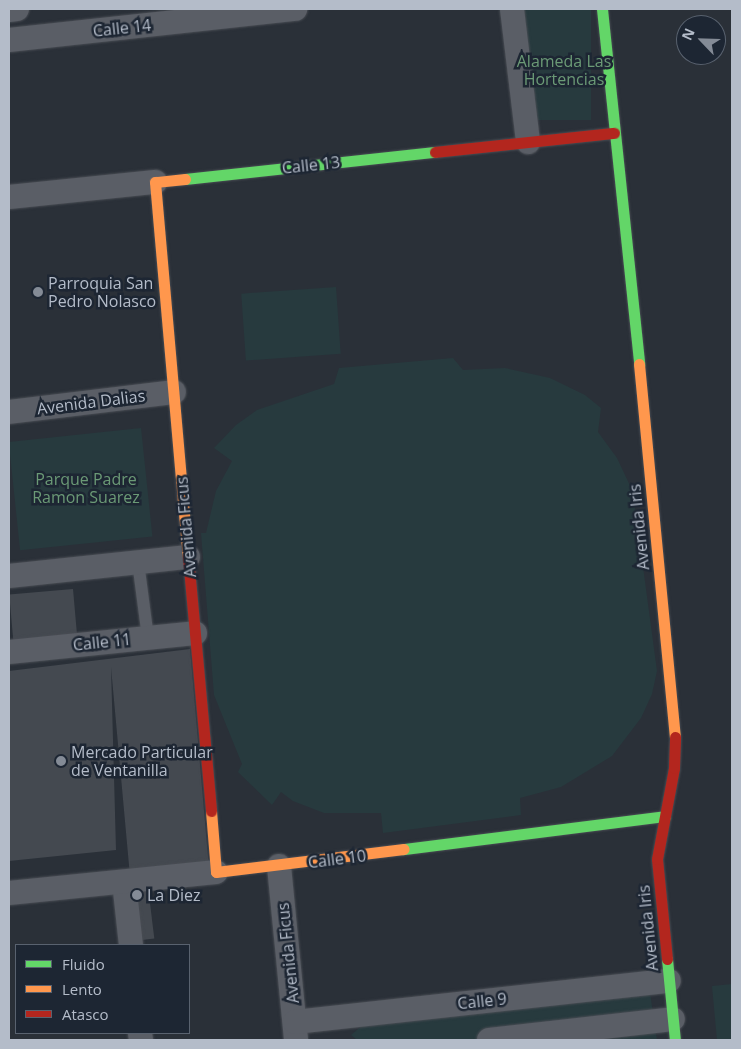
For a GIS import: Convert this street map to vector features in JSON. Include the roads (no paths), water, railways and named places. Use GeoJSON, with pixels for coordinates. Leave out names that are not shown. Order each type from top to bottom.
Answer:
{"type":"FeatureCollection","features":[{"type":"Feature","properties":{"kind":"street"},"geometry":{"type":"LineString","coordinates":[[9,10],[17,9]]}},
{"type":"Feature","properties":{"kind":"street","name":"Calle 14"},"geometry":{"type":"LineString","coordinates":[[9,40],[182,15],[295,9]]}},
{"type":"Feature","properties":{"kind":"street"},"geometry":{"type":"LineString","coordinates":[[512,9],[528,142]]}},
{"type":"Feature","properties":{"kind":"street","name":"Avenida Iris"},"geometry":{"type":"LineString","coordinates":[[602,9],[676,724],[674,768],[657,859],[674,1030]]}},
{"type":"Feature","properties":{"kind":"street","name":"Calle 13"},"geometry":{"type":"LineString","coordinates":[[9,197],[614,133]]}},
{"type":"Feature","properties":{"kind":"street","name":"Avenida Ficus"},"geometry":{"type":"LineString","coordinates":[[155,182],[216,872]]}},
{"type":"Feature","properties":{"kind":"street","name":"Avenida Dalias"},"geometry":{"type":"LineString","coordinates":[[9,412],[174,392]]}},
{"type":"Feature","properties":{"kind":"street"},"geometry":{"type":"LineString","coordinates":[[9,576],[188,557]]}},
{"type":"Feature","properties":{"kind":"street","name":"Calle 11"},"geometry":{"type":"LineString","coordinates":[[9,652],[195,633]]}},
{"type":"Feature","properties":{"kind":"street","name":"Calle 10"},"geometry":{"type":"LineString","coordinates":[[9,893],[279,866],[665,816]]}},
{"type":"Feature","properties":{"kind":"street","name":"Avenida Ficus"},"geometry":{"type":"LineString","coordinates":[[279,866],[295,1031]]}},
{"type":"Feature","properties":{"kind":"street"},"geometry":{"type":"LineString","coordinates":[[124,882],[131,944]]}},
{"type":"Feature","properties":{"kind":"street","name":"Calle 9"},"geometry":{"type":"LineString","coordinates":[[295,1031],[669,981]]}},
{"type":"Feature","properties":{"kind":"street"},"geometry":{"type":"LineString","coordinates":[[489,1040],[674,1030]]}},
{"type":"Feature","properties":{"kind":"lane"},"geometry":{"type":"LineString","coordinates":[[138,562],[148,638]]}},
{"type":"Feature","properties":{"kind":"place","name":"Parroquia San Pedro Nolasco"},"geometry":{"type":"Point","coordinates":[38,292]}},
{"type":"Feature","properties":{"kind":"place","name":"Mercado Particular de Ventanilla"},"geometry":{"type":"Point","coordinates":[61,761]}},
{"type":"Feature","properties":{"kind":"place","name":"La Diez"},"geometry":{"type":"Point","coordinates":[137,895]}},
{"type":"Feature","properties":{"kind":"park label","name":"Alameda Las Hortencias"},"geometry":{"type":"Point","coordinates":[564,70]}},
{"type":"Feature","properties":{"kind":"park label","name":"Parque Padre Ramon Suarez"},"geometry":{"type":"Point","coordinates":[86,488]}}]}
